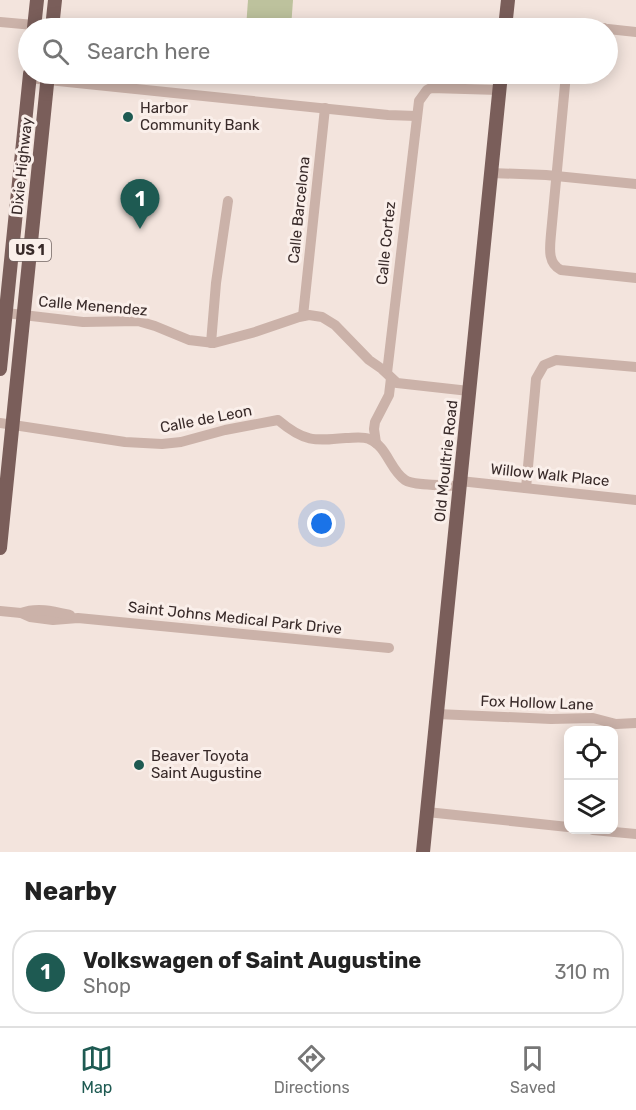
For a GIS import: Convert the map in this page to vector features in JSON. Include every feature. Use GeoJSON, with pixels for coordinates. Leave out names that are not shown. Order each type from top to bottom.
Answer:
{"type":"FeatureCollection","features":[{"type":"Feature","properties":{"kind":"main road"},"geometry":{"type":"LineString","coordinates":[[35,18],[37,0]]}},
{"type":"Feature","properties":{"kind":"main road"},"geometry":{"type":"LineString","coordinates":[[53,18],[55,0]]}},
{"type":"Feature","properties":{"kind":"main road"},"geometry":{"type":"LineString","coordinates":[[507,18],[508,0]]}},
{"type":"Feature","properties":{"kind":"main road","name":"US 1"},"geometry":{"type":"LineString","coordinates":[[0,369],[28,84]]}},
{"type":"Feature","properties":{"kind":"main road","name":"Dixie Highway"},"geometry":{"type":"LineString","coordinates":[[0,548],[6,424],[24,315],[47,84]]}},
{"type":"Feature","properties":{"kind":"main road","name":"Old Moultrie Road"},"geometry":{"type":"LineString","coordinates":[[423,852],[500,84]]}},
{"type":"Feature","properties":{"kind":"street"},"geometry":{"type":"LineString","coordinates":[[0,22],[18,25]]}},
{"type":"Feature","properties":{"kind":"street"},"geometry":{"type":"LineString","coordinates":[[618,30],[636,32]]}},
{"type":"Feature","properties":{"kind":"street"},"geometry":{"type":"LineString","coordinates":[[111,84],[416,116]]}},
{"type":"Feature","properties":{"kind":"street"},"geometry":{"type":"LineString","coordinates":[[565,84],[550,250],[554,265],[566,271],[636,279]]}},
{"type":"Feature","properties":{"kind":"street","name":"Calle Cortez"},"geometry":{"type":"LineString","coordinates":[[389,375],[419,100],[431,88],[499,90]]}},
{"type":"Feature","properties":{"kind":"street","name":"Calle Barcelona"},"geometry":{"type":"LineString","coordinates":[[303,316],[325,108]]}},
{"type":"Feature","properties":{"kind":"street"},"geometry":{"type":"LineString","coordinates":[[491,173],[557,176],[636,184]]}},
{"type":"Feature","properties":{"kind":"street"},"geometry":{"type":"LineString","coordinates":[[210,343],[228,201]]}},
{"type":"Feature","properties":{"kind":"street","name":"Calle Menendez"},"geometry":{"type":"LineString","coordinates":[[6,313],[83,322],[138,321],[189,340],[210,343],[234,338],[280,322],[313,315],[325,318],[369,360],[400,384],[469,391]]}},
{"type":"Feature","properties":{"kind":"street"},"geometry":{"type":"LineString","coordinates":[[526,488],[536,379],[544,365],[556,360],[636,367]]}},
{"type":"Feature","properties":{"kind":"street"},"geometry":{"type":"LineString","coordinates":[[389,375],[389,394],[375,422],[376,443],[396,471],[408,482],[460,484]]}},
{"type":"Feature","properties":{"kind":"street","name":"Calle de Leon"},"geometry":{"type":"LineString","coordinates":[[6,424],[115,441],[162,444],[181,442],[225,430],[278,420],[292,432],[309,439],[365,438],[376,443]]}},
{"type":"Feature","properties":{"kind":"street","name":"Willow Walk Place"},"geometry":{"type":"LineString","coordinates":[[460,484],[526,488],[636,500]]}},
{"type":"Feature","properties":{"kind":"street","name":"Saint Johns Medical Park Drive"},"geometry":{"type":"LineString","coordinates":[[0,611],[53,620],[78,618],[389,648]]}},
{"type":"Feature","properties":{"kind":"street","name":"Fox Hollow Lane"},"geometry":{"type":"LineString","coordinates":[[437,714],[551,720],[593,718],[616,724],[636,723]]}},
{"type":"Feature","properties":{"kind":"street"},"geometry":{"type":"LineString","coordinates":[[427,812],[564,827]]}},
{"type":"Feature","properties":{"kind":"street"},"geometry":{"type":"LineString","coordinates":[[618,832],[636,834]]}},
{"type":"Feature","properties":{"kind":"green space"},"geometry":{"type":"Polygon","coordinates":[[[248,0],[293,0],[292,18],[247,18],[248,0]]]}},
{"type":"Feature","properties":{"kind":"place","name":"Harbor Community Bank"},"geometry":{"type":"Point","coordinates":[128,117]}},
{"type":"Feature","properties":{"kind":"place","name":"Volkswagen of Saint Augustine"},"geometry":{"type":"Point","coordinates":[140,229]}},
{"type":"Feature","properties":{"kind":"place","name":"Beaver Toyota Saint Augustine"},"geometry":{"type":"Point","coordinates":[139,765]}}]}
